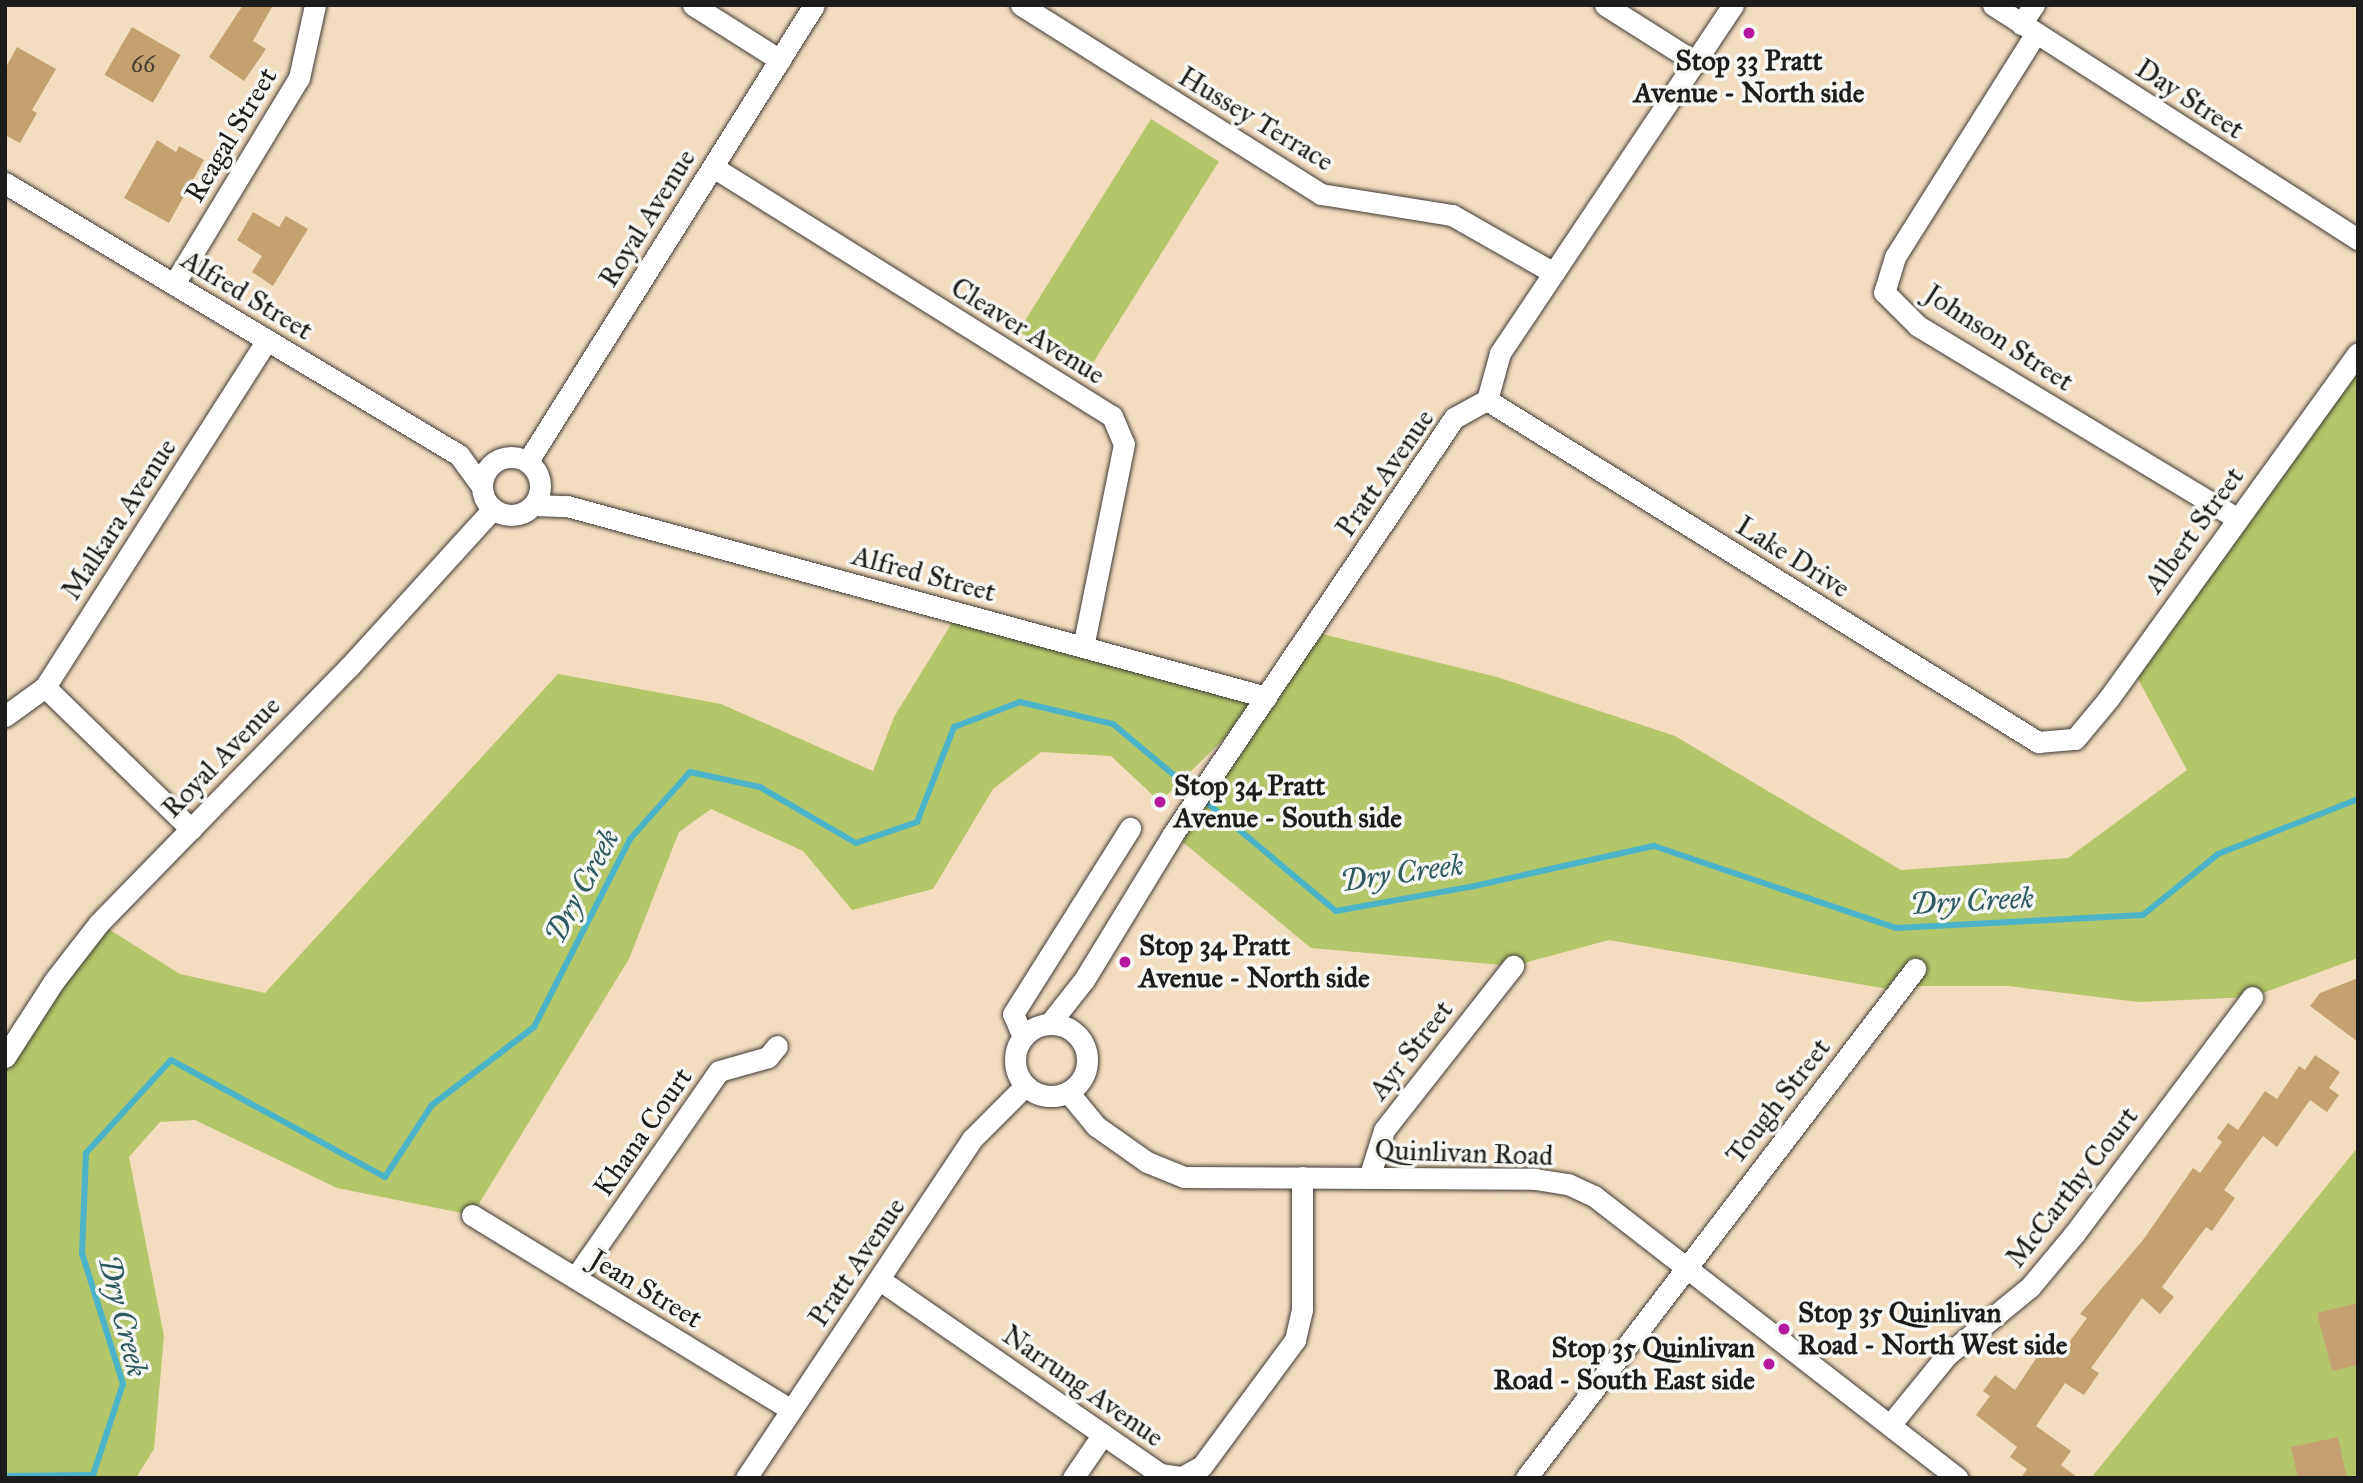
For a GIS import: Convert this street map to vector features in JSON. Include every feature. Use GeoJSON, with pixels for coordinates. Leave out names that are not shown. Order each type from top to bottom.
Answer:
{"type":"FeatureCollection","features":[{"type":"Feature","properties":{"kind":"street","name":"Reagal Street"},"geometry":{"type":"LineString","coordinates":[[174,284],[299,78],[315,5]]}},
{"type":"Feature","properties":{"kind":"street"},"geometry":{"type":"LineString","coordinates":[[693,5],[780,60]]}},
{"type":"Feature","properties":{"kind":"street","name":"Royal Avenue"},"geometry":{"type":"LineString","coordinates":[[528,461],[814,5]]}},
{"type":"Feature","properties":{"kind":"street","name":"Hussey Terrace"},"geometry":{"type":"LineString","coordinates":[[1021,5],[1321,194],[1452,215],[1554,273]]}},
{"type":"Feature","properties":{"kind":"street"},"geometry":{"type":"LineString","coordinates":[[1605,5],[1695,62]]}},
{"type":"Feature","properties":{"kind":"street"},"geometry":{"type":"LineString","coordinates":[[1487,400],[1500,353],[1733,5]]}},
{"type":"Feature","properties":{"kind":"street","name":"Day Street"},"geometry":{"type":"LineString","coordinates":[[1993,5],[2358,239]]}},
{"type":"Feature","properties":{"kind":"street"},"geometry":{"type":"LineString","coordinates":[[2029,28],[2034,5]]}},
{"type":"Feature","properties":{"kind":"street","name":"Johnson Street"},"geometry":{"type":"LineString","coordinates":[[2029,28],[1895,257],[1884,292],[1918,326],[2236,518]]}},
{"type":"Feature","properties":{"kind":"street","name":"Cleaver Avenue"},"geometry":{"type":"LineString","coordinates":[[713,167],[1112,416],[1124,444],[1083,647]]}},
{"type":"Feature","properties":{"kind":"street","name":"Alfred Street"},"geometry":{"type":"LineString","coordinates":[[5,183],[459,455],[482,487]]}},
{"type":"Feature","properties":{"kind":"street","name":"Malkara Avenue"},"geometry":{"type":"LineString","coordinates":[[5,716],[46,687],[267,340]]}},
{"type":"Feature","properties":{"kind":"street","name":"Albert Street"},"geometry":{"type":"LineString","coordinates":[[2076,739],[2109,698],[2236,518],[2358,353]]}},
{"type":"Feature","properties":{"kind":"street","name":"Pratt Avenue"},"geometry":{"type":"LineString","coordinates":[[1050,1023],[1084,979],[1173,834],[1454,418],[1487,400]]}},
{"type":"Feature","properties":{"kind":"street","name":"Lake Drive"},"geometry":{"type":"LineString","coordinates":[[1487,400],[2038,742],[2076,739]]}},
{"type":"Feature","properties":{"kind":"street","name":"Alfred Street"},"geometry":{"type":"LineString","coordinates":[[459,455],[499,459]]}},
{"type":"Feature","properties":{"kind":"street"},"geometry":{"type":"LineString","coordinates":[[513,456],[528,461],[537,471],[541,483],[534,505],[517,514],[508,515],[493,509],[486,500],[482,487],[486,471],[499,459],[513,456]]}},
{"type":"Feature","properties":{"kind":"street","name":"Alfred Street"},"geometry":{"type":"LineString","coordinates":[[541,483],[567,506]]}},
{"type":"Feature","properties":{"kind":"street","name":"Alfred Street"},"geometry":{"type":"LineString","coordinates":[[534,505],[567,506],[1266,697]]}},
{"type":"Feature","properties":{"kind":"street","name":"Royal Avenue"},"geometry":{"type":"LineString","coordinates":[[5,1057],[54,981],[99,923],[349,667],[493,509]]}},
{"type":"Feature","properties":{"kind":"street"},"geometry":{"type":"LineString","coordinates":[[46,687],[191,829]]}},
{"type":"Feature","properties":{"kind":"street"},"geometry":{"type":"LineString","coordinates":[[1023,1037],[1013,1014],[1130,828]]}},
{"type":"Feature","properties":{"kind":"street","name":"Ayr Street"},"geometry":{"type":"LineString","coordinates":[[1370,1178],[1384,1130],[1513,966]]}},
{"type":"Feature","properties":{"kind":"street","name":"Tough Street"},"geometry":{"type":"LineString","coordinates":[[1526,1478],[1915,970]]}},
{"type":"Feature","properties":{"kind":"street","name":"Pratt Avenue"},"geometry":{"type":"LineString","coordinates":[[1072,1031],[1084,979]]}},
{"type":"Feature","properties":{"kind":"street","name":"McCarthy Court"},"geometry":{"type":"LineString","coordinates":[[1890,1425],[1947,1355],[2030,1287],[2252,997]]}},
{"type":"Feature","properties":{"kind":"street"},"geometry":{"type":"LineString","coordinates":[[1050,1023],[1072,1031],[1084,1044],[1087,1053],[1086,1072],[1080,1083],[1055,1097],[1042,1096],[1025,1086],[1014,1061],[1023,1037],[1037,1026],[1050,1023]]}},
{"type":"Feature","properties":{"kind":"street","name":"Khana Court"},"geometry":{"type":"LineString","coordinates":[[575,1278],[719,1071],[768,1057],[777,1046]]}},
{"type":"Feature","properties":{"kind":"street","name":"Pratt Avenue"},"geometry":{"type":"LineString","coordinates":[[746,1478],[972,1139],[1025,1086]]}},
{"type":"Feature","properties":{"kind":"street","name":"Quinlivan Road"},"geometry":{"type":"LineString","coordinates":[[1068,1092],[1096,1126],[1147,1162],[1184,1177],[1535,1179],[1568,1184],[1594,1196],[1958,1478]]}},
{"type":"Feature","properties":{"kind":"street","name":"Narrung Avenue"},"geometry":{"type":"LineString","coordinates":[[880,1280],[1160,1474],[1182,1477],[1202,1466],[1295,1340],[1303,1309],[1302,1177]]}},
{"type":"Feature","properties":{"kind":"street","name":"Jean Street"},"geometry":{"type":"LineString","coordinates":[[472,1215],[791,1410]]}},
{"type":"Feature","properties":{"kind":"street"},"geometry":{"type":"LineString","coordinates":[[1073,1478],[1103,1434]]}},
{"type":"Feature","properties":{"kind":"green space"},"geometry":{"type":"Polygon","coordinates":[[[1151,119],[1219,161],[1086,373],[1019,331],[1151,119]]]}},
{"type":"Feature","properties":{"kind":"green space"},"geometry":{"type":"Polygon","coordinates":[[[2358,354],[2358,958],[2252,997],[2138,1002],[2008,986],[1903,986],[1899,991],[1609,940],[1513,966],[1311,948],[1173,834],[1262,701],[1160,802],[1111,756],[1041,752],[993,789],[933,889],[852,910],[803,851],[711,809],[679,832],[629,959],[472,1215],[337,1188],[195,1120],[160,1122],[129,1157],[164,1336],[154,1449],[136,1478],[5,1478],[5,1057],[99,923],[180,974],[265,993],[558,674],[721,704],[873,771],[894,717],[958,613],[1266,696],[1310,631],[1497,677],[1675,736],[1901,870],[2068,858],[2187,770],[2131,666],[2358,354]]]}},
{"type":"Feature","properties":{"kind":"green space"},"geometry":{"type":"Polygon","coordinates":[[[2358,1147],[2358,1478],[2091,1478],[2358,1147]]]}},
{"type":"Feature","properties":{"kind":"building"},"geometry":{"type":"Polygon","coordinates":[[[243,5],[273,5],[253,41],[266,49],[244,81],[209,57],[243,5]]]}},
{"type":"Feature","properties":{"kind":"building"},"geometry":{"type":"Polygon","coordinates":[[[132,27],[180,55],[153,103],[104,75],[132,27]]]}},
{"type":"Feature","properties":{"kind":"building"},"geometry":{"type":"Polygon","coordinates":[[[17,47],[56,69],[32,110],[37,113],[20,143],[5,135],[5,69],[17,47]]]}},
{"type":"Feature","properties":{"kind":"building"},"geometry":{"type":"Polygon","coordinates":[[[157,140],[176,152],[179,146],[204,160],[169,223],[124,198],[157,140]]]}},
{"type":"Feature","properties":{"kind":"building"},"geometry":{"type":"Polygon","coordinates":[[[253,212],[279,227],[286,216],[308,229],[273,286],[252,272],[262,256],[237,240],[253,212]]]}},
{"type":"Feature","properties":{"kind":"building"},"geometry":{"type":"Polygon","coordinates":[[[2358,978],[2358,1042],[2310,1006],[2320,993],[2358,978]]]}},
{"type":"Feature","properties":{"kind":"building"},"geometry":{"type":"Polygon","coordinates":[[[2315,1055],[2340,1072],[2329,1088],[2339,1095],[2327,1112],[2310,1100],[2277,1147],[2263,1136],[2224,1190],[2235,1198],[2212,1231],[2206,1227],[2162,1287],[2174,1297],[2160,1314],[2142,1298],[2091,1368],[2099,1373],[2084,1395],[2065,1383],[2036,1426],[2071,1451],[2061,1465],[2078,1478],[2021,1478],[2027,1469],[2010,1457],[2017,1447],[1976,1415],[1990,1396],[1983,1391],[1995,1375],[2015,1390],[2049,1339],[2064,1349],[2087,1318],[2080,1314],[2143,1240],[2193,1168],[2200,1173],[2222,1142],[2217,1138],[2228,1123],[2238,1130],[2265,1091],[2277,1099],[2299,1066],[2305,1070],[2315,1055]]]}},
{"type":"Feature","properties":{"kind":"building"},"geometry":{"type":"Polygon","coordinates":[[[2358,1303],[2358,1365],[2332,1371],[2317,1313],[2358,1303]]]}},
{"type":"Feature","properties":{"kind":"building"},"geometry":{"type":"Polygon","coordinates":[[[2338,1437],[2347,1478],[2298,1478],[2291,1447],[2338,1437]]]}},
{"type":"Feature","properties":{"kind":"waterway","name":"Dry Creek"},"geometry":{"type":"LineString","coordinates":[[5,1476],[93,1475],[123,1384],[82,1253],[86,1153],[171,1060],[385,1177],[432,1105],[534,1027],[630,839],[690,772],[760,787],[856,843],[917,822],[954,727],[1020,702],[1113,724],[1336,911],[1470,887],[1654,846],[1896,928],[2143,915],[2218,854],[2358,799]]}},
{"type":"Feature","properties":{"kind":"place","name":"Stop 33 Pratt Avenue - North side"},"geometry":{"type":"Point","coordinates":[1749,33]}},
{"type":"Feature","properties":{"kind":"place","name":"Stop 34 Pratt Avenue - South side"},"geometry":{"type":"Point","coordinates":[1160,802]}},
{"type":"Feature","properties":{"kind":"place","name":"Stop 34 Pratt Avenue - North side"},"geometry":{"type":"Point","coordinates":[1125,962]}},
{"type":"Feature","properties":{"kind":"place","name":"Stop 35 Quinlivan Road - North West side"},"geometry":{"type":"Point","coordinates":[1784,1329]}},
{"type":"Feature","properties":{"kind":"place","name":"Stop 35 Quinlivan Road - South East side"},"geometry":{"type":"Point","coordinates":[1769,1364]}}]}
